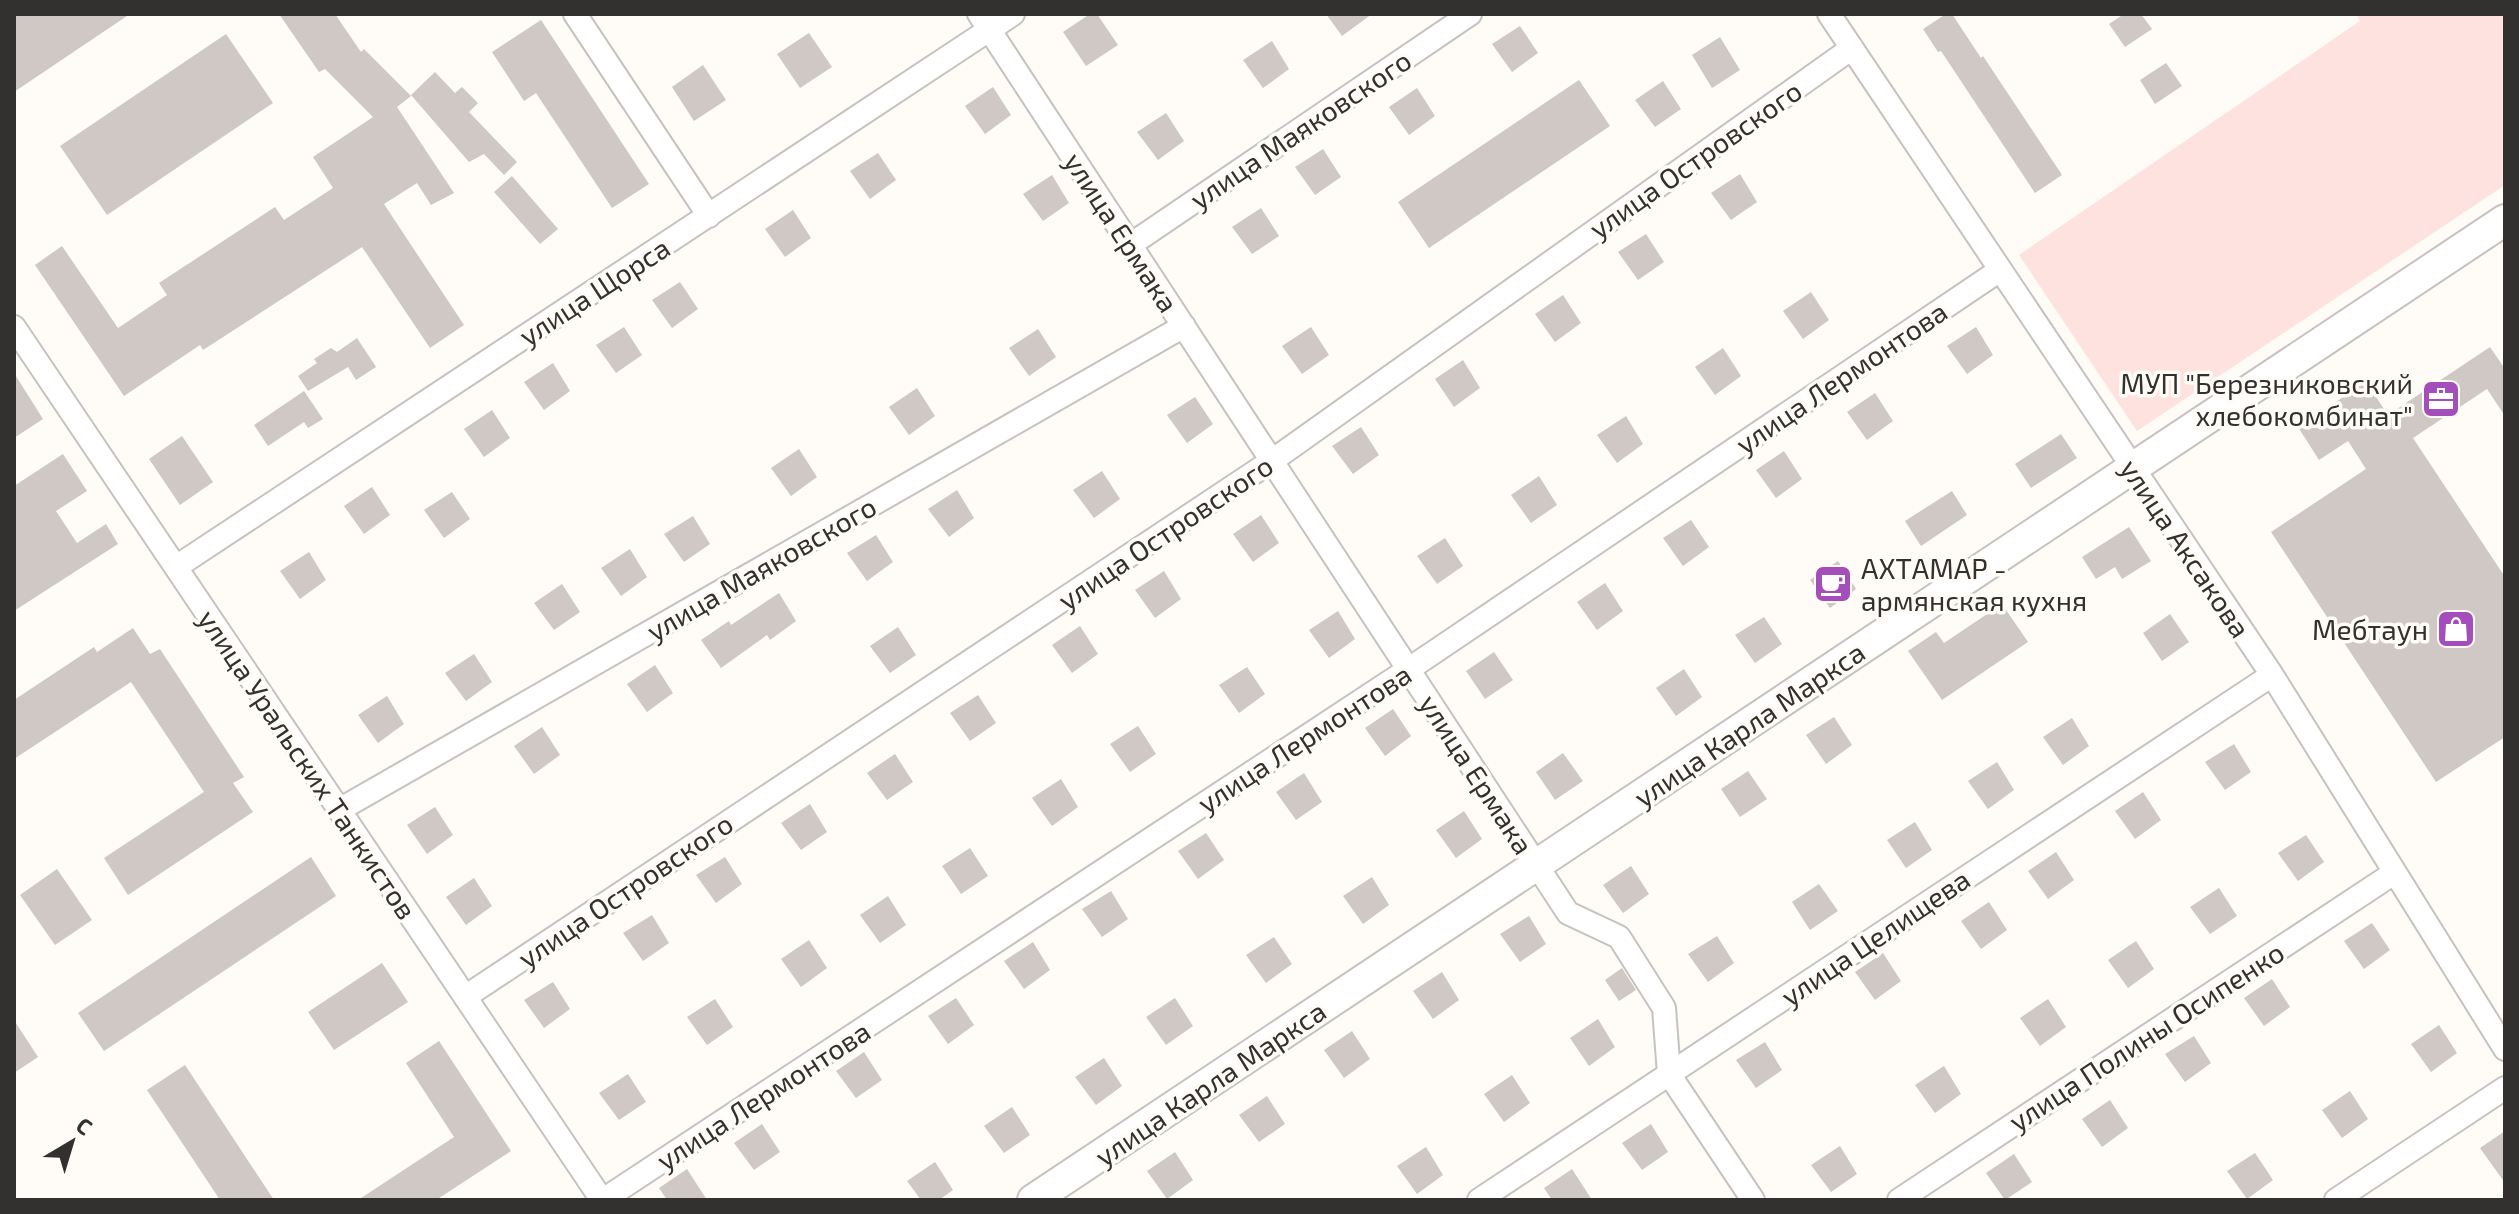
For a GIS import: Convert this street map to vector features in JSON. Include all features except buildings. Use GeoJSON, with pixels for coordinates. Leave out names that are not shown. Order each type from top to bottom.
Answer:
{"type":"FeatureCollection","features":[{"type":"Feature","properties":{"kind":"main road","name":"улица Карла Маркса"},"geometry":{"type":"LineString","coordinates":[[1033,1200],[2505,220]]}},
{"type":"Feature","properties":{"kind":"street"},"geometry":{"type":"LineString","coordinates":[[575,14],[709,216]]}},
{"type":"Feature","properties":{"kind":"street","name":"улица Щорса"},"geometry":{"type":"LineString","coordinates":[[176,567],[709,216],[984,22],[1013,14]]}},
{"type":"Feature","properties":{"kind":"street","name":"улица Маяковского"},"geometry":{"type":"LineString","coordinates":[[1130,245],[1470,14]]}},
{"type":"Feature","properties":{"kind":"street","name":"улица Аксакова"},"geometry":{"type":"LineString","coordinates":[[1829,14],[2272,675],[2505,1049]]}},
{"type":"Feature","properties":{"kind":"street","name":"улица Ермака"},"geometry":{"type":"LineString","coordinates":[[984,22],[1568,913],[1619,937],[1627,949],[1664,1008],[1669,1074],[1753,1200]]}},
{"type":"Feature","properties":{"kind":"street","name":"улица Островского"},"geometry":{"type":"LineString","coordinates":[[465,997],[1273,460],[1852,48]]}},
{"type":"Feature","properties":{"kind":"street","name":"улица Лермонтова"},"geometry":{"type":"LineString","coordinates":[[602,1200],[1409,669],[2000,270]]}},
{"type":"Feature","properties":{"kind":"street","name":"улица Маяковского"},"geometry":{"type":"LineString","coordinates":[[339,810],[1184,326]]}},
{"type":"Feature","properties":{"kind":"street","name":"улица Уральских Танкистов"},"geometry":{"type":"LineString","coordinates":[[14,327],[602,1200]]}},
{"type":"Feature","properties":{"kind":"street","name":"улица Целищева"},"geometry":{"type":"LineString","coordinates":[[1479,1200],[2272,675]]}},
{"type":"Feature","properties":{"kind":"street","name":"улица Полины Осипенко"},"geometry":{"type":"LineString","coordinates":[[1899,1200],[2394,873]]}},
{"type":"Feature","properties":{"kind":"street"},"geometry":{"type":"LineString","coordinates":[[2336,1200],[2505,1088]]}},
{"type":"Feature","properties":{"kind":"shaded area"},"geometry":{"type":"Polygon","coordinates":[[[2356,14],[2505,14],[2505,185],[2137,431],[2019,255],[2360,21],[2356,14]]]}},
{"type":"Feature","properties":{"kind":"place","name":"МУП \"Березниковский хлебокомбинат\""},"geometry":{"type":"Point","coordinates":[2441,399]}},
{"type":"Feature","properties":{"kind":"place","name":"АХТАМАР - армянская кухня"},"geometry":{"type":"Point","coordinates":[1833,584]}},
{"type":"Feature","properties":{"kind":"place","name":"Мебтаун"},"geometry":{"type":"Point","coordinates":[2456,629]}}]}
